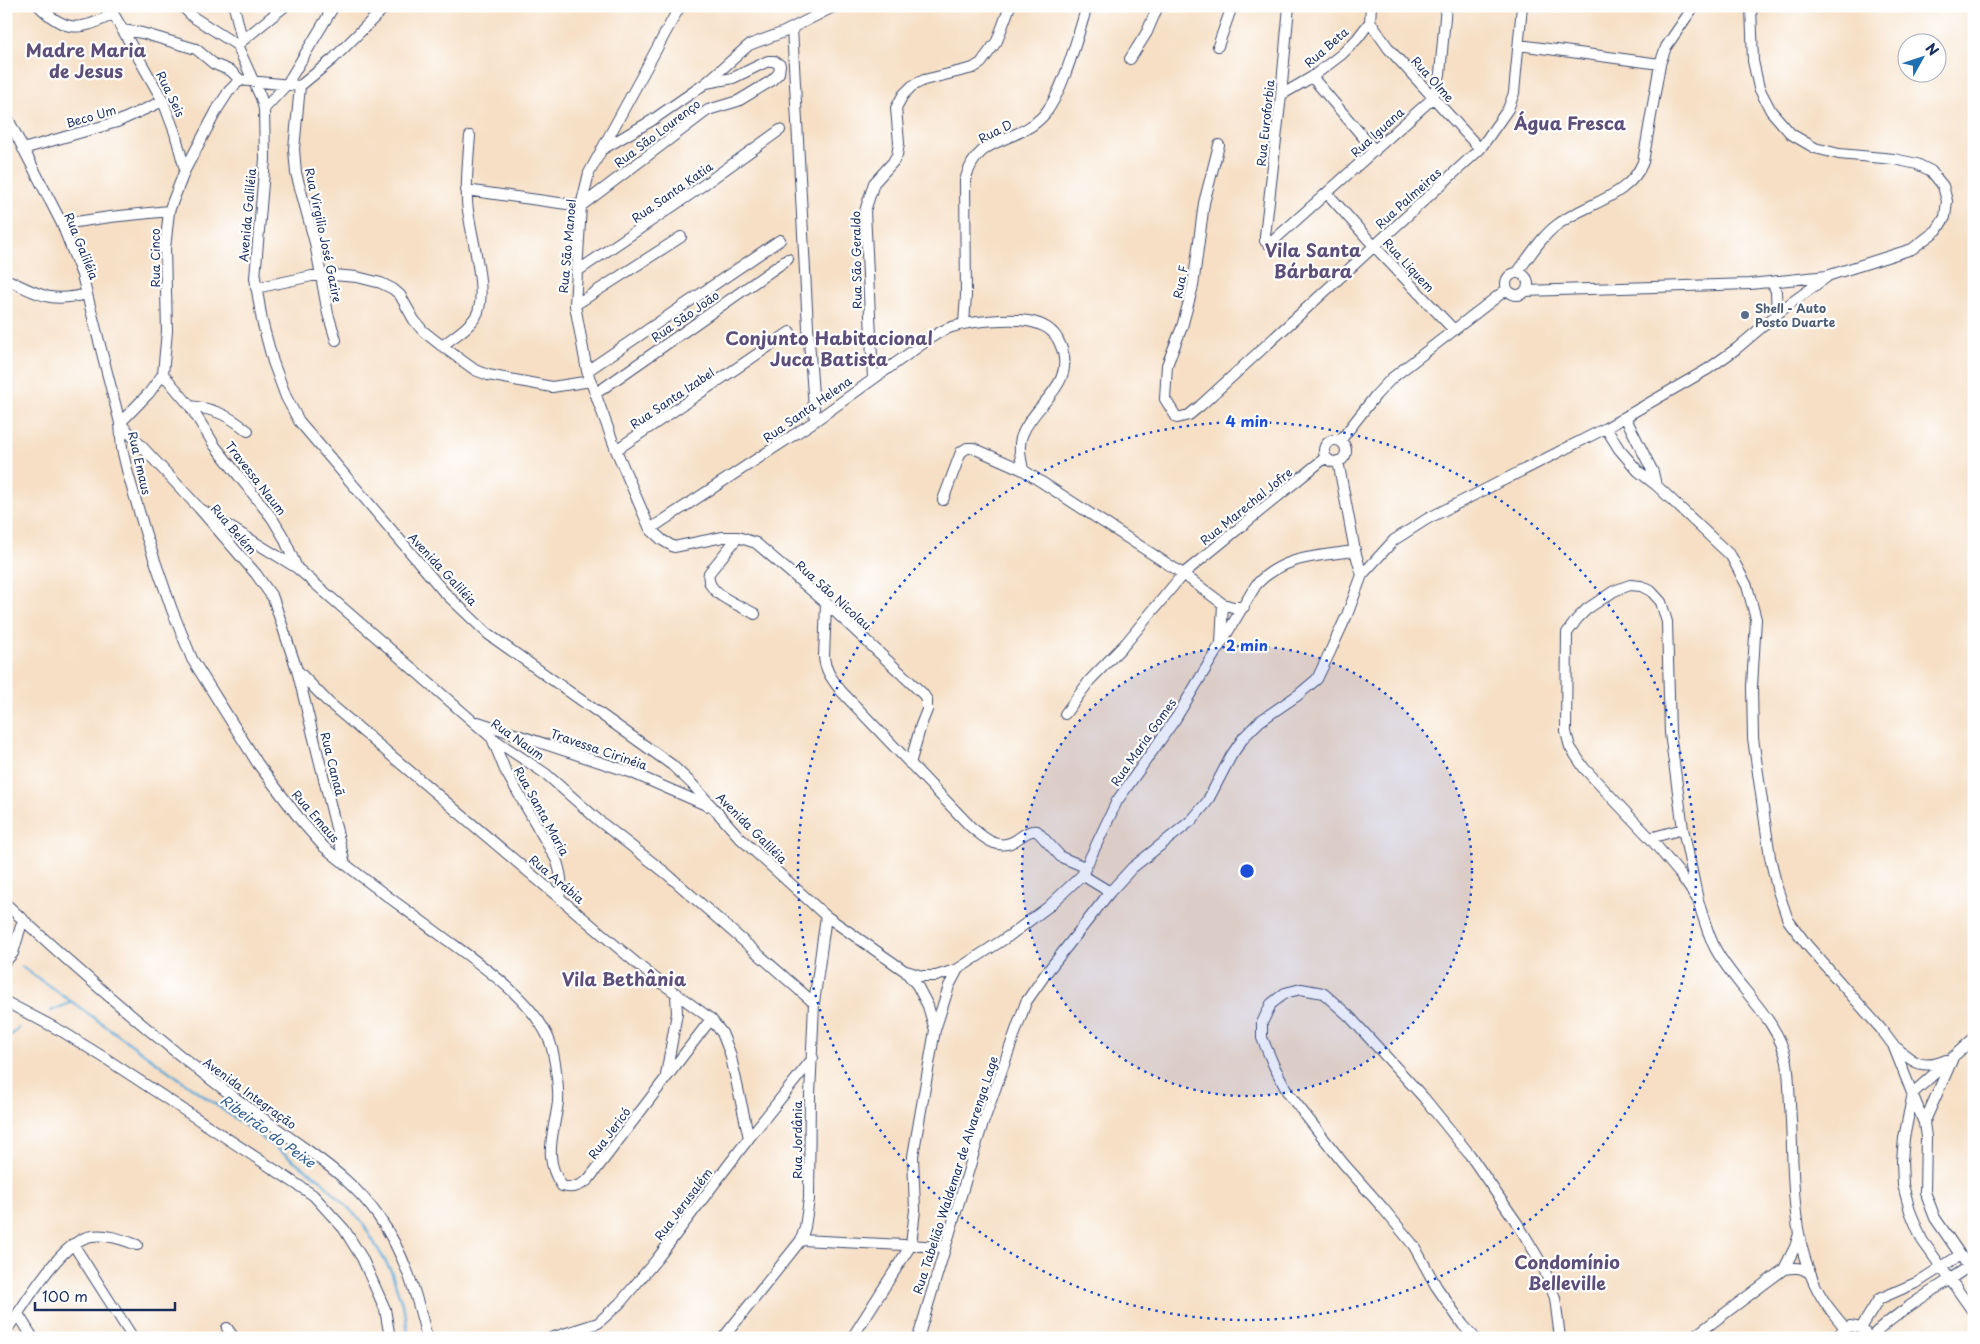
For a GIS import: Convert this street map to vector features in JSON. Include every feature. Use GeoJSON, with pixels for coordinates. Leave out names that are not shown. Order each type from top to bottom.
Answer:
{"type":"FeatureCollection","features":[{"type":"Feature","properties":{"kind":"street"},"geometry":{"type":"LineString","coordinates":[[38,6],[53,19],[79,27],[91,25],[111,10]]}},
{"type":"Feature","properties":{"kind":"street"},"geometry":{"type":"LineString","coordinates":[[182,6],[193,17],[240,42],[285,6]]}},
{"type":"Feature","properties":{"kind":"street","name":"Avenida Galiléia"},"geometry":{"type":"LineString","coordinates":[[234,6],[240,42],[264,109],[265,158],[254,278],[262,321],[273,362],[286,397],[299,421],[444,592],[488,634],[577,695],[672,765],[740,838],[826,916],[906,971]]}},
{"type":"Feature","properties":{"kind":"street"},"geometry":{"type":"LineString","coordinates":[[264,109],[287,84],[334,6]]}},
{"type":"Feature","properties":{"kind":"street"},"geometry":{"type":"LineString","coordinates":[[122,30],[142,33],[196,50],[214,64],[231,72],[240,80],[254,83],[300,86],[332,59],[386,6]]}},
{"type":"Feature","properties":{"kind":"street","name":"Rua São Manoel"},"geometry":{"type":"LineString","coordinates":[[650,529],[616,450],[589,376],[575,305],[576,272],[582,206],[589,173],[680,6]]}},
{"type":"Feature","properties":{"kind":"street"},"geometry":{"type":"LineString","coordinates":[[600,150],[651,121],[706,83],[750,45],[792,28],[835,6]]}},
{"type":"Feature","properties":{"kind":"street","name":"Rua São Geraldo"},"geometry":{"type":"LineString","coordinates":[[873,378],[865,211],[874,183],[897,155],[899,143],[896,108],[902,95],[912,86],[924,80],[973,68],[981,63],[997,41],[1010,6]]}},
{"type":"Feature","properties":{"kind":"street","name":"Rua D"},"geometry":{"type":"LineString","coordinates":[[964,324],[966,296],[965,181],[969,166],[977,155],[989,146],[1031,126],[1043,116],[1059,90],[1087,6]]}},
{"type":"Feature","properties":{"kind":"street"},"geometry":{"type":"LineString","coordinates":[[1130,59],[1147,32],[1158,6]]}},
{"type":"Feature","properties":{"kind":"street"},"geometry":{"type":"LineString","coordinates":[[1218,46],[1232,6]]}},
{"type":"Feature","properties":{"kind":"street","name":"Rua Euroforbia"},"geometry":{"type":"LineString","coordinates":[[1266,242],[1264,236],[1281,95],[1289,6]]}},
{"type":"Feature","properties":{"kind":"street"},"geometry":{"type":"LineString","coordinates":[[1370,22],[1372,6]]}},
{"type":"Feature","properties":{"kind":"street"},"geometry":{"type":"LineString","coordinates":[[1433,98],[1440,74],[1446,6]]}},
{"type":"Feature","properties":{"kind":"street","name":"Rua Palmeiras"},"geometry":{"type":"LineString","coordinates":[[1177,418],[1189,415],[1200,406],[1480,149],[1508,109],[1514,93],[1520,45],[1522,6]]}},
{"type":"Feature","properties":{"kind":"street"},"geometry":{"type":"LineString","coordinates":[[1517,273],[1549,232],[1557,225],[1606,199],[1630,182],[1636,175],[1643,162],[1660,64],[1666,47],[1694,6]]}},
{"type":"Feature","properties":{"kind":"street"},"geometry":{"type":"LineString","coordinates":[[1525,291],[1528,284],[1522,274],[1512,274],[1508,278],[1506,283],[1508,288],[1514,294],[1520,294],[1525,291],[1772,282],[1827,276],[1912,249],[1937,230],[1945,217],[1947,200],[1943,186],[1931,171],[1917,164],[1894,159],[1839,154],[1815,148],[1791,134],[1771,111],[1759,88],[1753,61],[1752,6]]}},
{"type":"Feature","properties":{"kind":"street","name":"Rua Seis"},"geometry":{"type":"LineString","coordinates":[[111,10],[163,101],[175,132],[184,170]]}},
{"type":"Feature","properties":{"kind":"street","name":"Rua Beta"},"geometry":{"type":"LineString","coordinates":[[1281,95],[1312,77],[1342,54],[1370,22]]}},
{"type":"Feature","properties":{"kind":"street","name":"Rua Olme"},"geometry":{"type":"LineString","coordinates":[[1370,22],[1389,49],[1480,149]]}},
{"type":"Feature","properties":{"kind":"street"},"geometry":{"type":"LineString","coordinates":[[792,28],[808,327],[815,420]]}},
{"type":"Feature","properties":{"kind":"street"},"geometry":{"type":"LineString","coordinates":[[1520,45],[1660,64]]}},
{"type":"Feature","properties":{"kind":"street","name":"Rua São Lourenço"},"geometry":{"type":"LineString","coordinates":[[582,206],[708,110],[738,100],[771,81],[778,73],[780,65],[774,60],[768,61],[733,78],[706,83]]}},
{"type":"Feature","properties":{"kind":"street"},"geometry":{"type":"LineString","coordinates":[[1312,77],[1375,151]]}},
{"type":"Feature","properties":{"kind":"street","name":"Rua Cinco"},"geometry":{"type":"LineString","coordinates":[[163,374],[167,332],[165,249],[169,211],[184,170],[218,108],[229,91],[240,80]]}},
{"type":"Feature","properties":{"kind":"street","name":"Rua Virgilio José Gazire"},"geometry":{"type":"LineString","coordinates":[[300,86],[294,149],[296,172],[322,274],[328,314],[336,340]]}},
{"type":"Feature","properties":{"kind":"street","name":"Rua Iguana"},"geometry":{"type":"LineString","coordinates":[[1266,242],[1270,243],[1274,240],[1433,98]]}},
{"type":"Feature","properties":{"kind":"street","name":"Beco Um"},"geometry":{"type":"LineString","coordinates":[[23,149],[117,122],[163,101]]}},
{"type":"Feature","properties":{"kind":"street","name":"Rua Galiléia"},"geometry":{"type":"LineString","coordinates":[[6,115],[62,224],[82,274],[120,423]]}},
{"type":"Feature","properties":{"kind":"street","name":"Rua Santa Katia"},"geometry":{"type":"LineString","coordinates":[[576,272],[695,191],[780,130]]}},
{"type":"Feature","properties":{"kind":"street"},"geometry":{"type":"LineString","coordinates":[[442,346],[469,324],[479,309],[478,274],[466,190],[470,136]]}},
{"type":"Feature","properties":{"kind":"street","name":"Rua F"},"geometry":{"type":"LineString","coordinates":[[1177,418],[1166,399],[1167,365],[1182,327],[1193,286],[1204,203],[1219,145]]}},
{"type":"Feature","properties":{"kind":"street"},"geometry":{"type":"LineString","coordinates":[[466,190],[582,206]]}},
{"type":"Feature","properties":{"kind":"street","name":"Rua Liquem"},"geometry":{"type":"LineString","coordinates":[[1328,193],[1374,246],[1454,330]]}},
{"type":"Feature","properties":{"kind":"street"},"geometry":{"type":"LineString","coordinates":[[62,224],[110,216],[169,211]]}},
{"type":"Feature","properties":{"kind":"street"},"geometry":{"type":"LineString","coordinates":[[575,305],[680,237]]}},
{"type":"Feature","properties":{"kind":"street","name":"Rua São João"},"geometry":{"type":"LineString","coordinates":[[589,376],[780,240]]}},
{"type":"Feature","properties":{"kind":"street","name":"Rua São João"},"geometry":{"type":"LineString","coordinates":[[595,394],[788,259]]}},
{"type":"Feature","properties":{"kind":"street"},"geometry":{"type":"LineString","coordinates":[[256,288],[322,274],[357,277],[381,283],[394,289],[400,295],[414,320],[442,346],[475,370],[488,375],[552,387],[589,376]]}},
{"type":"Feature","properties":{"kind":"street"},"geometry":{"type":"LineString","coordinates":[[1362,575],[1394,540],[1427,519],[1606,428],[1708,368],[1736,349],[1777,314],[1827,276]]}},
{"type":"Feature","properties":{"kind":"street"},"geometry":{"type":"LineString","coordinates":[[6,279],[55,299],[66,299],[87,294]]}},
{"type":"Feature","properties":{"kind":"street"},"geometry":{"type":"LineString","coordinates":[[1772,282],[1776,297],[1777,314]]}},
{"type":"Feature","properties":{"kind":"street"},"geometry":{"type":"LineString","coordinates":[[1340,441],[1376,395],[1392,378],[1508,288]]}},
{"type":"Feature","properties":{"kind":"street","name":"Rua Santa Helena"},"geometry":{"type":"LineString","coordinates":[[650,529],[815,420],[932,337],[950,327],[964,324],[1022,320],[1040,323],[1051,329],[1059,341],[1064,354],[1061,379],[1053,394],[1033,416],[1022,433],[1019,446],[1023,470]]}},
{"type":"Feature","properties":{"kind":"street","name":"Rua Santa Izabel"},"geometry":{"type":"LineString","coordinates":[[616,450],[790,332]]}},
{"type":"Feature","properties":{"kind":"street"},"geometry":{"type":"LineString","coordinates":[[120,423],[133,412],[163,374]]}},
{"type":"Feature","properties":{"kind":"street","name":"Travessa Naum"},"geometry":{"type":"LineString","coordinates":[[163,374],[190,406],[215,446],[272,518],[284,538],[297,568]]}},
{"type":"Feature","properties":{"kind":"street","name":"Travessa Naum"},"geometry":{"type":"LineString","coordinates":[[190,406],[210,409],[230,417],[248,431]]}},
{"type":"Feature","properties":{"kind":"street"},"geometry":{"type":"LineString","coordinates":[[1625,417],[1653,472],[1656,486]]}},
{"type":"Feature","properties":{"kind":"street","name":"Rua Belém"},"geometry":{"type":"LineString","coordinates":[[120,423],[199,508],[256,574],[273,598],[296,670]]}},
{"type":"Feature","properties":{"kind":"street","name":"Rua Emaus"},"geometry":{"type":"LineString","coordinates":[[120,423],[122,449],[146,536],[172,610],[192,659],[273,785],[324,847],[344,864],[490,972],[516,996],[538,1022],[550,1042],[558,1099],[550,1162],[555,1177],[562,1186]]}},
{"type":"Feature","properties":{"kind":"street"},"geometry":{"type":"LineString","coordinates":[[1606,428],[1628,461],[1731,556],[1747,586],[1756,619],[1752,686],[1753,738],[1770,857],[1777,888],[1788,920],[1807,945],[1893,1045],[1914,1062],[1925,1066],[1936,1065],[1954,1057]]}},
{"type":"Feature","properties":{"kind":"street"},"geometry":{"type":"LineString","coordinates":[[1333,440],[1340,441],[1346,451],[1338,461],[1332,461],[1326,457],[1324,450],[1326,444],[1333,440]]}},
{"type":"Feature","properties":{"kind":"street"},"geometry":{"type":"LineString","coordinates":[[942,500],[961,452],[967,448],[973,448],[1023,470],[1183,574],[1224,604],[1233,607],[1244,606]]}},
{"type":"Feature","properties":{"kind":"street","name":"Rua Marechal Jofre"},"geometry":{"type":"LineString","coordinates":[[1065,714],[1090,680],[1126,643],[1183,574],[1326,457]]}},
{"type":"Feature","properties":{"kind":"street"},"geometry":{"type":"LineString","coordinates":[[1338,461],[1355,551],[1362,575]]}},
{"type":"Feature","properties":{"kind":"street","name":"Rua Naum"},"geometry":{"type":"LineString","coordinates":[[199,508],[297,568],[492,738],[546,774],[598,820],[667,874],[814,1003]]}},
{"type":"Feature","properties":{"kind":"street","name":"Rua São Nicolau"},"geometry":{"type":"LineString","coordinates":[[650,529],[662,540],[674,547],[723,537],[738,537],[756,543],[826,602],[923,694],[927,700],[927,710],[910,764]]}},
{"type":"Feature","properties":{"kind":"street"},"geometry":{"type":"LineString","coordinates":[[738,537],[709,572],[707,580],[716,592],[755,614]]}},
{"type":"Feature","properties":{"kind":"street","name":"Rua Maria Gomes"},"geometry":{"type":"LineString","coordinates":[[958,969],[1009,936],[1040,913],[1084,871],[1117,800],[1176,718],[1256,585],[1266,574],[1294,560],[1355,551]]}},
{"type":"Feature","properties":{"kind":"street","name":"Rua Tabelião Waldemar de Alvarenga Lage"},"geometry":{"type":"LineString","coordinates":[[918,1338],[981,1129],[1026,1002],[1047,972],[1110,892],[1132,868],[1192,820],[1207,802],[1231,756],[1244,737],[1260,721],[1298,695],[1317,679],[1347,615],[1362,575]]}},
{"type":"Feature","properties":{"kind":"street"},"geometry":{"type":"LineString","coordinates":[[1698,900],[1680,874],[1650,838],[1584,768],[1570,747],[1566,732],[1567,634],[1577,619],[1587,609],[1614,591],[1630,585],[1641,586],[1651,591],[1661,602],[1667,622],[1670,733],[1683,829],[1698,900],[1716,950],[1732,975],[1767,1018],[1787,1061],[1792,1124],[1793,1175],[1799,1233],[1811,1274],[1824,1301],[1845,1328]]}},
{"type":"Feature","properties":{"kind":"street"},"geometry":{"type":"LineString","coordinates":[[826,602],[824,657],[830,676],[841,691],[970,826],[992,842],[1001,846],[1008,845],[1026,832],[1037,831],[1061,857],[1084,871],[1110,892]]}},
{"type":"Feature","properties":{"kind":"street"},"geometry":{"type":"LineString","coordinates":[[1221,645],[1224,604]]}},
{"type":"Feature","properties":{"kind":"street","name":"Rua Canaã"},"geometry":{"type":"LineString","coordinates":[[296,670],[344,864]]}},
{"type":"Feature","properties":{"kind":"street","name":"Rua Arábia"},"geometry":{"type":"LineString","coordinates":[[296,670],[328,702],[559,897],[676,994],[711,1019],[722,1033],[730,1053],[748,1138]]}},
{"type":"Feature","properties":{"kind":"street","name":"Travessa Cirinéia"},"geometry":{"type":"LineString","coordinates":[[473,721],[630,772],[714,809]]}},
{"type":"Feature","properties":{"kind":"street","name":"Rua Santa Maria"},"geometry":{"type":"LineString","coordinates":[[492,738],[505,770],[556,859],[561,872],[562,883],[559,897]]}},
{"type":"Feature","properties":{"kind":"street"},"geometry":{"type":"LineString","coordinates":[[1650,838],[1683,829]]}},
{"type":"Feature","properties":{"kind":"street","name":"Avenida Integração"},"geometry":{"type":"LineString","coordinates":[[6,904],[128,1013],[249,1109],[332,1167],[354,1187],[378,1216],[401,1257],[418,1300],[427,1338]]}},
{"type":"Feature","properties":{"kind":"street","name":"Rua Jordânia"},"geometry":{"type":"LineString","coordinates":[[723,1338],[801,1240],[806,1227],[809,1199],[810,1095],[814,1003],[826,916]]}},
{"type":"Feature","properties":{"kind":"street"},"geometry":{"type":"LineString","coordinates":[[6,961],[13,953],[23,920]]}},
{"type":"Feature","properties":{"kind":"street"},"geometry":{"type":"LineString","coordinates":[[906,971],[922,976],[936,976],[958,969]]}},
{"type":"Feature","properties":{"kind":"street"},"geometry":{"type":"LineString","coordinates":[[852,1338],[911,1245],[915,1210],[913,1156],[935,1030],[949,986],[958,969]]}},
{"type":"Feature","properties":{"kind":"street"},"geometry":{"type":"LineString","coordinates":[[906,971],[917,985],[928,1006],[935,1030]]}},
{"type":"Feature","properties":{"kind":"street"},"geometry":{"type":"LineString","coordinates":[[1475,1338],[1463,1325],[1436,1286],[1414,1246],[1342,1163],[1288,1093],[1262,1038],[1262,1023],[1271,1004],[1285,994],[1301,988],[1324,993],[1349,1016],[1424,1098],[1470,1155],[1519,1226],[1543,1266],[1555,1298],[1560,1338]]}},
{"type":"Feature","properties":{"kind":"street","name":"Rua Jericó"},"geometry":{"type":"LineString","coordinates":[[666,1077],[676,1013],[676,994]]}},
{"type":"Feature","properties":{"kind":"street"},"geometry":{"type":"LineString","coordinates":[[6,1002],[64,1032],[313,1195],[344,1229],[362,1258],[385,1309],[390,1338]]}},
{"type":"Feature","properties":{"kind":"street","name":"Rua Jericó"},"geometry":{"type":"LineString","coordinates":[[562,1186],[570,1189],[578,1187],[588,1180],[711,1019]]}},
{"type":"Feature","properties":{"kind":"street"},"geometry":{"type":"LineString","coordinates":[[1974,1038],[1913,1093],[1904,1138],[1902,1161],[1903,1185],[1910,1211],[1922,1240],[1974,1313]]}},
{"type":"Feature","properties":{"kind":"street"},"geometry":{"type":"LineString","coordinates":[[1838,1338],[1845,1328],[1856,1326],[1861,1328],[1869,1338],[1902,1311],[1950,1280],[1971,1271],[1935,1218],[1925,1192],[1926,1137],[1924,1123],[1893,1045]]}},
{"type":"Feature","properties":{"kind":"street"},"geometry":{"type":"LineString","coordinates":[[1924,1123],[1954,1057]]}},
{"type":"Feature","properties":{"kind":"street","name":"Rua Jerusalém"},"geometry":{"type":"LineString","coordinates":[[552,1338],[598,1323],[620,1303],[657,1259],[748,1138],[812,1058]]}},
{"type":"Feature","properties":{"kind":"street"},"geometry":{"type":"LineString","coordinates":[[1692,1338],[1784,1269],[1796,1247],[1799,1233]]}},
{"type":"Feature","properties":{"kind":"street"},"geometry":{"type":"LineString","coordinates":[[6,1330],[49,1268],[73,1244],[91,1236],[117,1238],[137,1245]]}},
{"type":"Feature","properties":{"kind":"street"},"geometry":{"type":"LineString","coordinates":[[801,1240],[945,1247]]}},
{"type":"Feature","properties":{"kind":"street"},"geometry":{"type":"LineString","coordinates":[[73,1244],[133,1338]]}},
{"type":"Feature","properties":{"kind":"street"},"geometry":{"type":"LineString","coordinates":[[1861,1328],[1879,1298],[1918,1282],[1960,1255]]}},
{"type":"Feature","properties":{"kind":"street"},"geometry":{"type":"LineString","coordinates":[[1784,1269],[1797,1267],[1811,1274]]}},
{"type":"Feature","properties":{"kind":"street"},"geometry":{"type":"LineString","coordinates":[[18,1314],[32,1338]]}},
{"type":"Feature","properties":{"kind":"street"},"geometry":{"type":"LineString","coordinates":[[227,1328],[234,1338]]}},
{"type":"Feature","properties":{"kind":"waterway"},"geometry":{"type":"LineString","coordinates":[[22,967],[72,1002]]}},
{"type":"Feature","properties":{"kind":"waterway","name":"Ribeirão do Peixe"},"geometry":{"type":"LineString","coordinates":[[51,1011],[72,1002],[321,1180],[362,1222],[391,1271],[406,1316],[408,1338]]}},
{"type":"Feature","properties":{"kind":"waterway","name":"Ribeirão do Peixe"},"geometry":{"type":"LineString","coordinates":[[6,1041],[18,1028]]}},
{"type":"Feature","properties":{"kind":"place","name":"Shell - Auto Posto Duarte"},"geometry":{"type":"Point","coordinates":[1745,315]}},
{"type":"Feature","properties":{"kind":"district","name":"Madre Maria de Jesus"},"geometry":{"type":"Point","coordinates":[86,59]}},
{"type":"Feature","properties":{"kind":"district","name":"Água Fresca"},"geometry":{"type":"Point","coordinates":[1570,122]}},
{"type":"Feature","properties":{"kind":"district","name":"Vila Santa Bárbara"},"geometry":{"type":"Point","coordinates":[1313,259]}},
{"type":"Feature","properties":{"kind":"district","name":"Conjunto Habitacional Juca Batista"},"geometry":{"type":"Point","coordinates":[829,347]}},
{"type":"Feature","properties":{"kind":"district","name":"Vila Bethânia"},"geometry":{"type":"Point","coordinates":[624,978]}},
{"type":"Feature","properties":{"kind":"district","name":"Condomínio Belleville"},"geometry":{"type":"Point","coordinates":[1567,1271]}}]}
